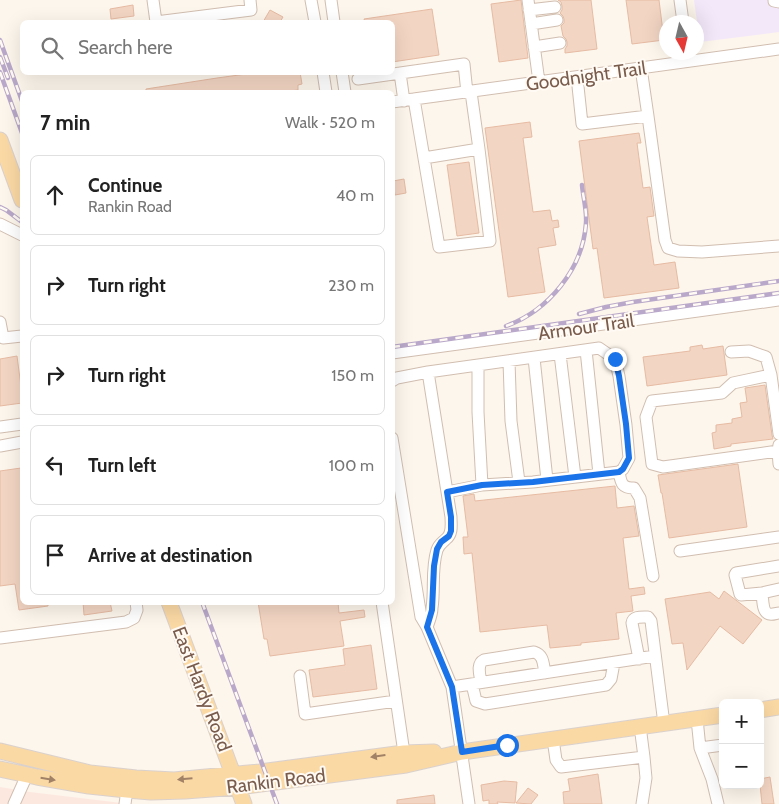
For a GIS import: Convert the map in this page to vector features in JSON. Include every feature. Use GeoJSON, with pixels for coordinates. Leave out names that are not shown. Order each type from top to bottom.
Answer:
{"type":"FeatureCollection","features":[{"type":"Feature","properties":{"kind":"main road"},"geometry":{"type":"LineString","coordinates":[[0,140],[20,195]]}},
{"type":"Feature","properties":{"kind":"main road","name":"East Hardy Road"},"geometry":{"type":"LineString","coordinates":[[170,605],[244,804]]}},
{"type":"Feature","properties":{"kind":"main road"},"geometry":{"type":"LineString","coordinates":[[764,709],[779,707]]}},
{"type":"Feature","properties":{"kind":"main road","name":"Rankin Road"},"geometry":{"type":"LineString","coordinates":[[0,751],[90,772],[136,778],[236,780],[406,765],[462,752],[719,716]]}},
{"type":"Feature","properties":{"kind":"main road","name":"Rankin Road"},"geometry":{"type":"LineString","coordinates":[[0,769],[89,786],[126,797],[151,792],[185,791],[236,780],[260,772],[404,752],[462,752]]}},
{"type":"Feature","properties":{"kind":"main road"},"geometry":{"type":"LineString","coordinates":[[27,775],[33,760]]}},
{"type":"Feature","properties":{"kind":"street"},"geometry":{"type":"LineString","coordinates":[[153,0],[156,20]]}},
{"type":"Feature","properties":{"kind":"street"},"geometry":{"type":"LineString","coordinates":[[311,0],[315,20]]}},
{"type":"Feature","properties":{"kind":"street"},"geometry":{"type":"LineString","coordinates":[[331,0],[334,20]]}},
{"type":"Feature","properties":{"kind":"street"},"geometry":{"type":"LineString","coordinates":[[680,0],[682,15]]}},
{"type":"Feature","properties":{"kind":"street"},"geometry":{"type":"LineString","coordinates":[[774,0],[779,2]]}},
{"type":"Feature","properties":{"kind":"street"},"geometry":{"type":"LineString","coordinates":[[167,20],[250,5]]}},
{"type":"Feature","properties":{"kind":"street"},"geometry":{"type":"LineString","coordinates":[[539,82],[529,5],[554,6]]}},
{"type":"Feature","properties":{"kind":"street"},"geometry":{"type":"LineString","coordinates":[[531,24],[557,20]]}},
{"type":"Feature","properties":{"kind":"street"},"geometry":{"type":"LineString","coordinates":[[534,47],[560,43]]}},
{"type":"Feature","properties":{"kind":"street","name":"Goodnight Trail"},"geometry":{"type":"LineString","coordinates":[[704,56],[779,49]]}},
{"type":"Feature","properties":{"kind":"street","name":"Goodnight Trail"},"geometry":{"type":"LineString","coordinates":[[404,101],[642,68],[675,60]]}},
{"type":"Feature","properties":{"kind":"street"},"geometry":{"type":"LineString","coordinates":[[395,74],[400,73],[464,64],[479,149],[490,241],[440,247],[424,158],[404,101],[400,73]]}},
{"type":"Feature","properties":{"kind":"street"},"geometry":{"type":"LineString","coordinates":[[642,68],[665,240],[668,248],[678,251],[702,252],[779,246]]}},
{"type":"Feature","properties":{"kind":"street"},"geometry":{"type":"LineString","coordinates":[[323,75],[326,90]]}},
{"type":"Feature","properties":{"kind":"street"},"geometry":{"type":"LineString","coordinates":[[342,75],[345,90]]}},
{"type":"Feature","properties":{"kind":"street"},"geometry":{"type":"LineString","coordinates":[[358,79],[386,75]]}},
{"type":"Feature","properties":{"kind":"street"},"geometry":{"type":"LineString","coordinates":[[577,77],[582,124],[648,116]]}},
{"type":"Feature","properties":{"kind":"street"},"geometry":{"type":"LineString","coordinates":[[424,158],[479,149]]}},
{"type":"Feature","properties":{"kind":"street"},"geometry":{"type":"LineString","coordinates":[[0,224],[20,234]]}},
{"type":"Feature","properties":{"kind":"street","name":"Armour Trail"},"geometry":{"type":"LineString","coordinates":[[395,353],[779,300]]}},
{"type":"Feature","properties":{"kind":"street"},"geometry":{"type":"LineString","coordinates":[[0,322],[3,338],[20,336]]}},
{"type":"Feature","properties":{"kind":"street"},"geometry":{"type":"LineString","coordinates":[[395,379],[428,372],[599,348],[615,359],[626,424],[629,458],[623,469],[619,472],[482,485],[447,492]]}},
{"type":"Feature","properties":{"kind":"street"},"geometry":{"type":"LineString","coordinates":[[586,350],[599,474]]}},
{"type":"Feature","properties":{"kind":"street"},"geometry":{"type":"LineString","coordinates":[[731,352],[749,351],[766,357],[779,434]]}},
{"type":"Feature","properties":{"kind":"street"},"geometry":{"type":"LineString","coordinates":[[560,354],[575,477]]}},
{"type":"Feature","properties":{"kind":"street"},"geometry":{"type":"LineString","coordinates":[[534,358],[548,480]]}},
{"type":"Feature","properties":{"kind":"street"},"geometry":{"type":"LineString","coordinates":[[509,361],[512,421],[519,482]]}},
{"type":"Feature","properties":{"kind":"street"},"geometry":{"type":"LineString","coordinates":[[478,366],[478,412],[482,485]]}},
{"type":"Feature","properties":{"kind":"street"},"geometry":{"type":"LineString","coordinates":[[427,627],[432,610],[434,566],[437,549],[451,531],[451,517],[428,372]]}},
{"type":"Feature","properties":{"kind":"street"},"geometry":{"type":"LineString","coordinates":[[770,376],[733,382],[722,392],[652,401],[646,417],[652,464],[663,467],[778,448],[779,464]]}},
{"type":"Feature","properties":{"kind":"street"},"geometry":{"type":"LineString","coordinates":[[0,427],[20,424]]}},
{"type":"Feature","properties":{"kind":"street"},"geometry":{"type":"LineString","coordinates":[[0,446],[20,442]]}},
{"type":"Feature","properties":{"kind":"street"},"geometry":{"type":"LineString","coordinates":[[395,457],[421,617],[452,687],[469,804]]}},
{"type":"Feature","properties":{"kind":"street"},"geometry":{"type":"LineString","coordinates":[[619,472],[624,486],[634,488],[640,498],[653,576]]}},
{"type":"Feature","properties":{"kind":"street"},"geometry":{"type":"LineString","coordinates":[[680,551],[779,537]]}},
{"type":"Feature","properties":{"kind":"street"},"geometry":{"type":"LineString","coordinates":[[779,566],[736,573],[735,575],[741,595],[779,590]]}},
{"type":"Feature","properties":{"kind":"street"},"geometry":{"type":"LineString","coordinates":[[762,593],[764,609],[767,613],[779,613]]}},
{"type":"Feature","properties":{"kind":"street"},"geometry":{"type":"LineString","coordinates":[[0,638],[126,622],[134,618],[137,610],[136,605]]}},
{"type":"Feature","properties":{"kind":"street"},"geometry":{"type":"LineString","coordinates":[[382,605],[404,752]]}},
{"type":"Feature","properties":{"kind":"street"},"geometry":{"type":"LineString","coordinates":[[639,659],[632,623],[634,618],[648,617],[650,618],[664,724]]}},
{"type":"Feature","properties":{"kind":"street"},"geometry":{"type":"LineString","coordinates":[[545,673],[542,658],[534,652],[482,661],[476,683],[476,701],[485,704],[606,685],[610,679],[614,662]]}},
{"type":"Feature","properties":{"kind":"street"},"geometry":{"type":"LineString","coordinates":[[452,687],[655,656]]}},
{"type":"Feature","properties":{"kind":"street"},"geometry":{"type":"LineString","coordinates":[[300,676],[305,714],[396,701]]}},
{"type":"Feature","properties":{"kind":"street"},"geometry":{"type":"LineString","coordinates":[[697,719],[700,748],[712,779],[718,804]]}},
{"type":"Feature","properties":{"kind":"street"},"geometry":{"type":"LineString","coordinates":[[640,726],[646,778],[642,804]]}},
{"type":"Feature","properties":{"kind":"street"},"geometry":{"type":"LineString","coordinates":[[553,739],[556,760],[561,767],[644,757]]}},
{"type":"Feature","properties":{"kind":"street"},"geometry":{"type":"LineString","coordinates":[[700,748],[719,746]]}},
{"type":"Feature","properties":{"kind":"street"},"geometry":{"type":"LineString","coordinates":[[14,804],[27,775]]}},
{"type":"Feature","properties":{"kind":"shaded area"},"geometry":{"type":"Polygon","coordinates":[[[694,0],[779,0],[779,32],[704,41],[704,15],[696,15],[694,0]]]}},
{"type":"Feature","properties":{"kind":"shaded area"},"geometry":{"type":"Polygon","coordinates":[[[0,787],[30,792],[130,804],[0,804],[0,787]]]}},
{"type":"Feature","properties":{"kind":"building"},"geometry":{"type":"Polygon","coordinates":[[[521,0],[528,58],[499,62],[491,4],[521,0]]]}},
{"type":"Feature","properties":{"kind":"building"},"geometry":{"type":"Polygon","coordinates":[[[558,0],[591,0],[597,49],[565,53],[567,42],[563,36],[561,26],[564,23],[564,19],[560,13],[562,10],[561,2],[558,0]]]}},
{"type":"Feature","properties":{"kind":"building"},"geometry":{"type":"Polygon","coordinates":[[[626,0],[659,0],[661,15],[659,15],[659,41],[632,44],[626,0]]]}},
{"type":"Feature","properties":{"kind":"building"},"geometry":{"type":"Polygon","coordinates":[[[133,5],[134,16],[111,19],[110,9],[133,5]]]}},
{"type":"Feature","properties":{"kind":"building"},"geometry":{"type":"Polygon","coordinates":[[[432,9],[439,55],[395,62],[395,20],[364,19],[432,9]]]}},
{"type":"Feature","properties":{"kind":"building"},"geometry":{"type":"Polygon","coordinates":[[[270,10],[283,17],[281,20],[264,20],[270,10]]]}},
{"type":"Feature","properties":{"kind":"building"},"geometry":{"type":"Polygon","coordinates":[[[239,75],[300,75],[302,84],[298,85],[298,90],[146,90],[239,75]]]}},
{"type":"Feature","properties":{"kind":"building"},"geometry":{"type":"Polygon","coordinates":[[[530,122],[532,137],[523,138],[533,212],[550,210],[552,221],[558,220],[559,227],[553,228],[556,245],[538,248],[545,292],[508,297],[485,128],[530,122]]]}},
{"type":"Feature","properties":{"kind":"building"},"geometry":{"type":"Polygon","coordinates":[[[639,133],[641,143],[637,143],[643,188],[650,187],[654,216],[647,217],[654,265],[675,262],[679,288],[604,298],[597,248],[593,249],[579,141],[639,133]]]}},
{"type":"Feature","properties":{"kind":"building"},"geometry":{"type":"Polygon","coordinates":[[[469,162],[479,233],[457,236],[447,165],[469,162]]]}},
{"type":"Feature","properties":{"kind":"building"},"geometry":{"type":"Polygon","coordinates":[[[404,179],[406,193],[395,195],[395,181],[404,179]]]}},
{"type":"Feature","properties":{"kind":"building"},"geometry":{"type":"Polygon","coordinates":[[[702,345],[703,349],[723,346],[727,375],[647,386],[643,357],[690,351],[690,347],[702,345]]]}},
{"type":"Feature","properties":{"kind":"building"},"geometry":{"type":"Polygon","coordinates":[[[17,356],[20,379],[20,403],[0,406],[0,359],[17,356]]]}},
{"type":"Feature","properties":{"kind":"building"},"geometry":{"type":"Polygon","coordinates":[[[765,385],[773,439],[731,444],[731,446],[714,449],[712,433],[716,432],[716,425],[732,423],[732,419],[742,417],[740,403],[747,402],[745,388],[765,385]]]}},
{"type":"Feature","properties":{"kind":"building"},"geometry":{"type":"Polygon","coordinates":[[[738,464],[747,527],[669,538],[658,475],[738,464]]]}},
{"type":"Feature","properties":{"kind":"building"},"geometry":{"type":"Polygon","coordinates":[[[20,468],[20,605],[48,606],[19,610],[15,584],[0,586],[0,471],[20,468]]]}},
{"type":"Feature","properties":{"kind":"building"},"geometry":{"type":"Polygon","coordinates":[[[615,486],[617,508],[634,506],[639,536],[623,538],[629,589],[644,587],[645,594],[631,596],[633,611],[616,613],[619,639],[550,648],[547,625],[480,632],[472,553],[464,554],[463,537],[468,537],[463,496],[474,494],[475,501],[615,486]]]}},
{"type":"Feature","properties":{"kind":"building"},"geometry":{"type":"Polygon","coordinates":[[[724,591],[762,620],[743,644],[720,626],[687,670],[683,643],[672,644],[665,599],[710,592],[719,599],[724,591]]]}},
{"type":"Feature","properties":{"kind":"building"},"geometry":{"type":"Polygon","coordinates":[[[83,605],[111,605],[112,611],[84,615],[83,605]]]}},
{"type":"Feature","properties":{"kind":"building"},"geometry":{"type":"Polygon","coordinates":[[[258,605],[338,605],[339,613],[364,610],[365,617],[340,621],[344,646],[270,656],[267,639],[264,639],[258,605]]]}},
{"type":"Feature","properties":{"kind":"building"},"geometry":{"type":"Polygon","coordinates":[[[371,645],[377,689],[313,697],[309,670],[345,665],[343,649],[371,645]]]}},
{"type":"Feature","properties":{"kind":"building"},"geometry":{"type":"Polygon","coordinates":[[[598,774],[602,804],[564,804],[563,792],[570,791],[568,779],[598,774]]]}},
{"type":"Feature","properties":{"kind":"building"},"geometry":{"type":"Polygon","coordinates":[[[770,777],[774,804],[762,804],[760,789],[764,789],[764,778],[770,777]]]}},
{"type":"Feature","properties":{"kind":"building"},"geometry":{"type":"Polygon","coordinates":[[[504,781],[517,782],[515,803],[497,802],[498,804],[489,804],[489,800],[483,801],[481,785],[504,781]]]}},
{"type":"Feature","properties":{"kind":"building"},"geometry":{"type":"Polygon","coordinates":[[[528,788],[538,795],[531,804],[516,803],[528,788]]]}},
{"type":"Feature","properties":{"kind":"building"},"geometry":{"type":"Polygon","coordinates":[[[434,795],[435,804],[397,804],[397,800],[434,795]]]}},
{"type":"Feature","properties":{"kind":"railway"},"geometry":{"type":"LineString","coordinates":[[0,40],[20,95]]}},
{"type":"Feature","properties":{"kind":"railway"},"geometry":{"type":"LineString","coordinates":[[0,57],[8,78]]}},
{"type":"Feature","properties":{"kind":"railway"},"geometry":{"type":"LineString","coordinates":[[0,72],[20,127]]}},
{"type":"Feature","properties":{"kind":"railway"},"geometry":{"type":"LineString","coordinates":[[506,326],[536,310],[561,286],[570,272],[578,256],[586,223],[582,185]]}},
{"type":"Feature","properties":{"kind":"railway"},"geometry":{"type":"LineString","coordinates":[[0,207],[20,220]]}},
{"type":"Feature","properties":{"kind":"railway"},"geometry":{"type":"LineString","coordinates":[[579,314],[633,302],[779,281]]}},
{"type":"Feature","properties":{"kind":"railway"},"geometry":{"type":"LineString","coordinates":[[395,347],[779,293]]}},
{"type":"Feature","properties":{"kind":"railway"},"geometry":{"type":"LineString","coordinates":[[203,605],[277,804]]}},
{"type":"Feature","properties":{"kind":"route"},"geometry":{"type":"LineString","coordinates":[[507,745],[462,752],[452,687],[427,627],[432,610],[434,566],[437,549],[441,542],[449,536],[452,526],[447,492],[482,485],[533,482],[619,472],[623,469],[629,458],[626,424],[615,359]]}}]}
